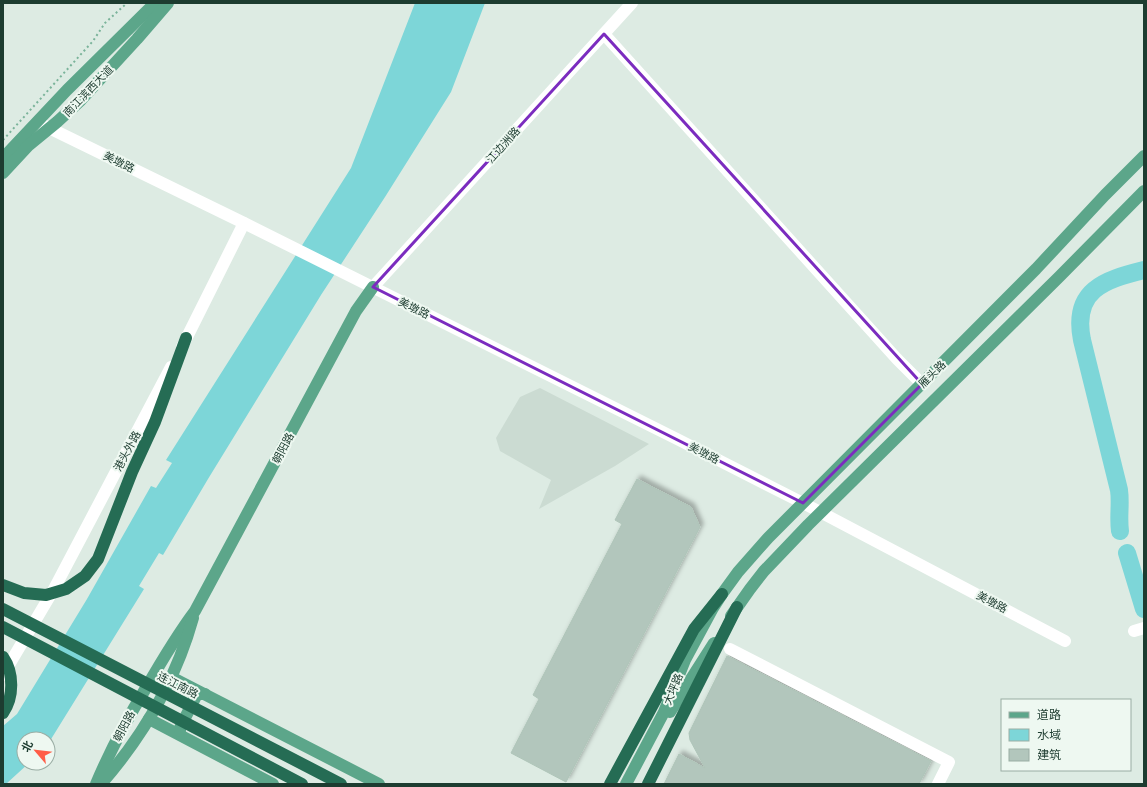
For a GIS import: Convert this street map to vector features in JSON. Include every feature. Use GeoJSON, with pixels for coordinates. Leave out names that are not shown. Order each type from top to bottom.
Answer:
{"type":"FeatureCollection","features":[{"type":"Feature","properties":{"kind":"highway"},"geometry":{"type":"LineString","coordinates":[[3,585],[24,593],[46,594],[66,589],[85,576],[98,559],[132,472],[155,422],[186,338]]}},
{"type":"Feature","properties":{"kind":"highway"},"geometry":{"type":"LineString","coordinates":[[610,784],[694,629],[722,594]]}},
{"type":"Feature","properties":{"kind":"highway"},"geometry":{"type":"LineString","coordinates":[[648,784],[737,607]]}},
{"type":"Feature","properties":{"kind":"highway","name":"连江南路"},"geometry":{"type":"LineString","coordinates":[[3,609],[340,784]]}},
{"type":"Feature","properties":{"kind":"highway"},"geometry":{"type":"LineString","coordinates":[[3,626],[302,784]]}},
{"type":"Feature","properties":{"kind":"highway"},"geometry":{"type":"LineString","coordinates":[[3,657],[8,664],[12,686],[6,708],[3,713]]}},
{"type":"Feature","properties":{"kind":"main road","name":"南江滨西大道"},"geometry":{"type":"LineString","coordinates":[[3,158],[36,122],[155,3]]}},
{"type":"Feature","properties":{"kind":"main road","name":"南江滨西大道"},"geometry":{"type":"LineString","coordinates":[[3,173],[28,144],[49,128],[80,100],[137,39],[168,3]]}},
{"type":"Feature","properties":{"kind":"main road","name":"雁头路"},"geometry":{"type":"LineString","coordinates":[[722,594],[756,551],[1036,269],[1105,195],[1144,156]]}},
{"type":"Feature","properties":{"kind":"main road","name":"雁头路"},"geometry":{"type":"LineString","coordinates":[[737,607],[764,571],[1144,191]]}},
{"type":"Feature","properties":{"kind":"main road","name":"朝阳路"},"geometry":{"type":"LineString","coordinates":[[96,784],[124,724],[179,632],[195,611],[356,311],[373,288]]}},
{"type":"Feature","properties":{"kind":"main road","name":"大坪路"},"geometry":{"type":"LineString","coordinates":[[626,784],[664,712],[685,660],[722,594]]}},
{"type":"Feature","properties":{"kind":"main road","name":"大坪路"},"geometry":{"type":"LineString","coordinates":[[632,784],[668,715],[737,607]]}},
{"type":"Feature","properties":{"kind":"main road","name":"朝阳路"},"geometry":{"type":"LineString","coordinates":[[101,784],[130,749],[149,719],[171,677],[188,639],[195,611]]}},
{"type":"Feature","properties":{"kind":"main road"},"geometry":{"type":"LineString","coordinates":[[171,677],[379,784]]}},
{"type":"Feature","properties":{"kind":"main road"},"geometry":{"type":"LineString","coordinates":[[183,737],[180,733],[180,728],[196,696],[205,694]]}},
{"type":"Feature","properties":{"kind":"main road"},"geometry":{"type":"LineString","coordinates":[[149,719],[273,784]]}},
{"type":"Feature","properties":{"kind":"street","name":"江边洲路"},"geometry":{"type":"LineString","coordinates":[[373,288],[632,3]]}},
{"type":"Feature","properties":{"kind":"street"},"geometry":{"type":"LineString","coordinates":[[604,34],[892,353],[922,384]]}},
{"type":"Feature","properties":{"kind":"street","name":"美墩路"},"geometry":{"type":"LineString","coordinates":[[36,122],[244,223],[803,503],[1065,641]]}},
{"type":"Feature","properties":{"kind":"street","name":"港头外路"},"geometry":{"type":"LineString","coordinates":[[3,675],[54,589],[186,338],[244,223]]}},
{"type":"Feature","properties":{"kind":"street"},"geometry":{"type":"LineString","coordinates":[[730,649],[949,762],[938,784]]}},
{"type":"Feature","properties":{"kind":"path"},"geometry":{"type":"LineString","coordinates":[[3,140],[93,41],[105,23],[127,3]]}},
{"type":"Feature","properties":{"kind":"highlighted area"},"geometry":{"type":"Polygon","coordinates":[[[604,34],[922,384],[803,503],[373,287],[604,34]]]}},
{"type":"Feature","properties":{"kind":"shaded area"},"geometry":{"type":"Polygon","coordinates":[[[540,388],[649,444],[615,466],[539,509],[551,480],[500,451],[496,438],[520,397],[540,388]]]}},
{"type":"Feature","properties":{"kind":"water"},"geometry":{"type":"Polygon","coordinates":[[[415,3],[485,3],[451,92],[321,295],[163,555],[159,553],[139,586],[144,589],[56,731],[16,731],[16,771],[20,771],[6,784],[3,784],[3,726],[17,714],[87,599],[151,486],[156,488],[172,463],[166,460],[351,168],[415,3]]]}},
{"type":"Feature","properties":{"kind":"building"},"geometry":{"type":"Polygon","coordinates":[[[637,479],[691,507],[700,527],[566,782],[511,753],[539,699],[533,695],[622,524],[615,520],[637,479]]]}},
{"type":"Feature","properties":{"kind":"building"},"geometry":{"type":"Polygon","coordinates":[[[727,656],[931,761],[919,784],[664,784],[679,754],[705,768],[690,740],[689,733],[727,656]]]}},
{"type":"Feature","properties":{"kind":"waterway"},"geometry":{"type":"LineString","coordinates":[[1120,531],[1119,490],[1082,340],[1080,323],[1082,309],[1094,290],[1104,283],[1116,278],[1144,270]]}},
{"type":"Feature","properties":{"kind":"waterway"},"geometry":{"type":"LineString","coordinates":[[1127,553],[1144,609]]}}]}
